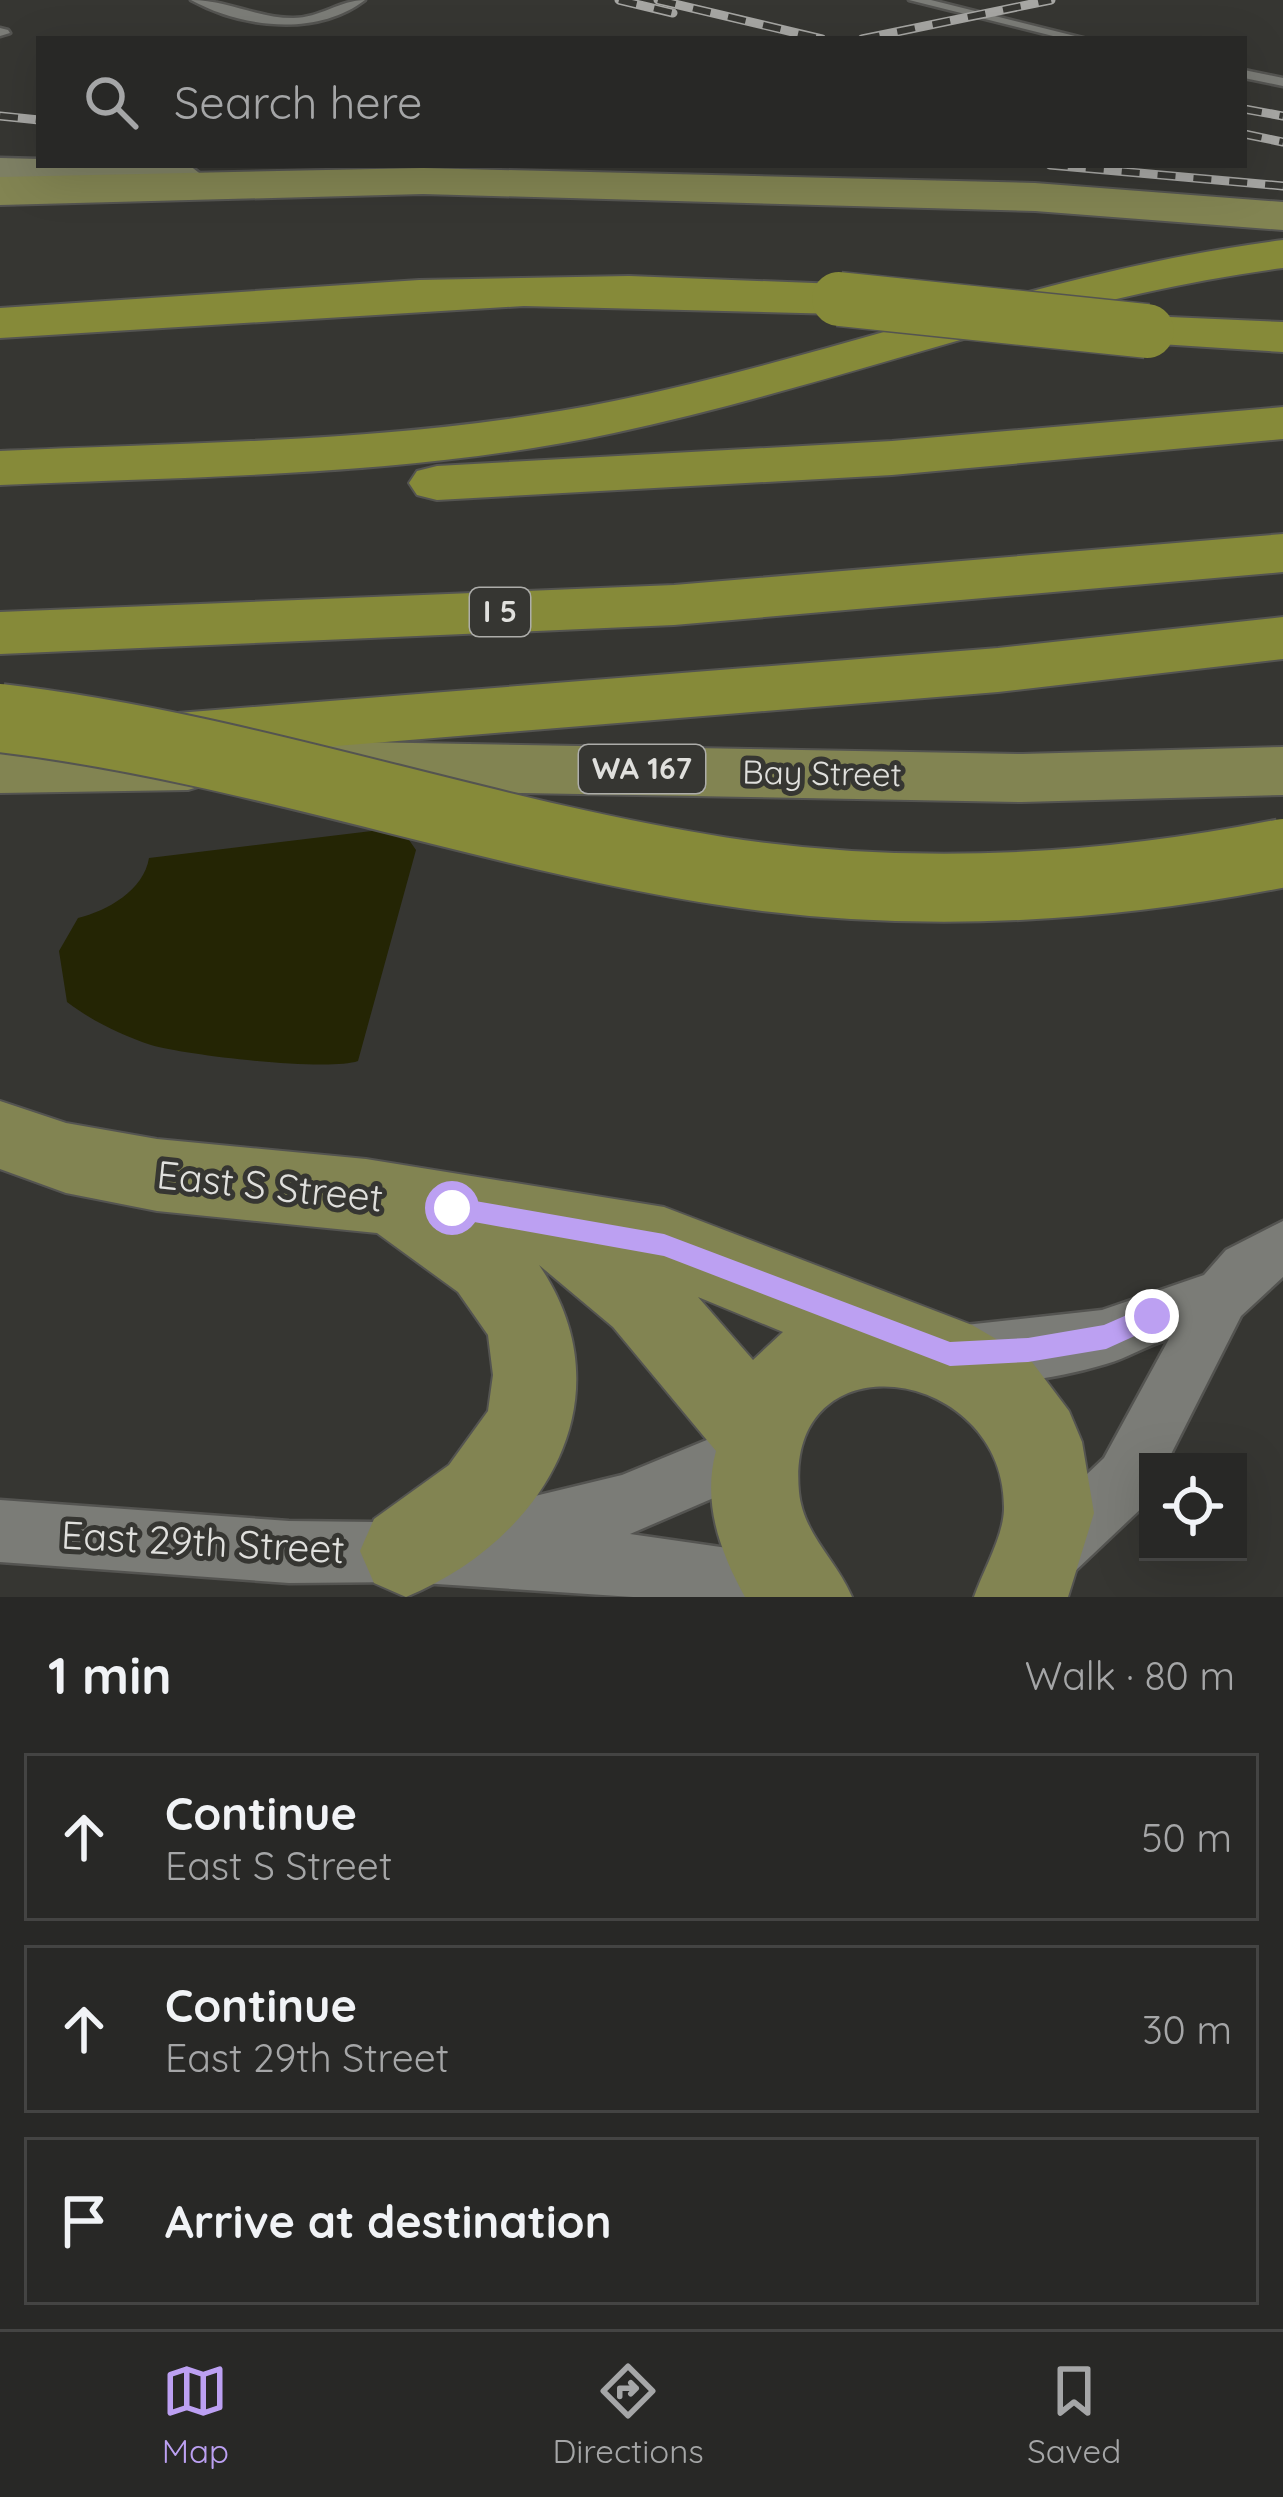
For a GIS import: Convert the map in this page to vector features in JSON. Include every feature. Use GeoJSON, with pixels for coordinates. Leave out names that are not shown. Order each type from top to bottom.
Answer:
{"type":"FeatureCollection","features":[{"type":"Feature","properties":{"kind":"highway"},"geometry":{"type":"LineString","coordinates":[[0,468],[357,451],[560,427],[776,376],[1104,282],[1189,264],[1283,254]]}},
{"type":"Feature","properties":{"kind":"highway"},"geometry":{"type":"LineString","coordinates":[[0,323],[484,290],[838,299],[1147,331],[1283,337]]}},
{"type":"Feature","properties":{"kind":"highway"},"geometry":{"type":"LineString","coordinates":[[0,507],[892,458],[1168,437],[1283,423]]}},
{"type":"Feature","properties":{"kind":"highway","name":"I 5"},"geometry":{"type":"LineString","coordinates":[[0,633],[674,604],[1271,555]]}},
{"type":"Feature","properties":{"kind":"highway"},"geometry":{"type":"LineString","coordinates":[[0,752],[998,670],[1283,638]]}},
{"type":"Feature","properties":{"kind":"highway"},"geometry":{"type":"LineString","coordinates":[[0,718],[155,736],[721,871],[956,890],[1082,886],[1202,871],[1283,853]]}},
{"type":"Feature","properties":{"kind":"main road"},"geometry":{"type":"LineString","coordinates":[[0,191],[423,181],[1035,197],[1283,216]]}},
{"type":"Feature","properties":{"kind":"main road","name":"Bay Street"},"geometry":{"type":"LineString","coordinates":[[0,769],[378,764],[1022,778],[1283,772]]}},
{"type":"Feature","properties":{"kind":"main road","name":"East S Street"},"geometry":{"type":"LineString","coordinates":[[0,1135],[65,1157],[157,1174],[366,1195],[664,1245],[928,1347],[1001,1391],[1023,1415],[1045,1460],[1052,1509],[1032,1577]]}},
{"type":"Feature","properties":{"kind":"main road"},"geometry":{"type":"LineString","coordinates":[[366,1195],[442,1227],[494,1269],[518,1303],[539,1374],[536,1405],[518,1445],[481,1497],[406,1551]]}},
{"type":"Feature","properties":{"kind":"main road","name":"East S Street"},"geometry":{"type":"LineString","coordinates":[[544,1224],[605,1261],[664,1321],[757,1443]]}},
{"type":"Feature","properties":{"kind":"main road"},"geometry":{"type":"LineString","coordinates":[[801,1593],[763,1530],[753,1497],[757,1443],[769,1410],[792,1377],[825,1354],[864,1342],[928,1347]]}},
{"type":"Feature","properties":{"kind":"street"},"geometry":{"type":"LineString","coordinates":[[0,172],[423,181]]}},
{"type":"Feature","properties":{"kind":"street"},"geometry":{"type":"LineString","coordinates":[[1032,1577],[1126,1480],[1221,1298],[1246,1269],[1283,1247]]}},
{"type":"Feature","properties":{"kind":"street"},"geometry":{"type":"LineString","coordinates":[[928,1347],[1028,1350],[1106,1337],[1152,1316],[1221,1298]]}},
{"type":"Feature","properties":{"kind":"street","name":"East 29th Street"},"geometry":{"type":"LineString","coordinates":[[406,1551],[528,1532],[622,1506],[757,1443]]}},
{"type":"Feature","properties":{"kind":"street","name":"East 29th Street"},"geometry":{"type":"LineString","coordinates":[[0,1531],[289,1552],[406,1551],[628,1565],[801,1593]]}},
{"type":"Feature","properties":{"kind":"lane"},"geometry":{"type":"LineString","coordinates":[[197,0],[304,24],[330,20],[359,0]]}},
{"type":"Feature","properties":{"kind":"lane"},"geometry":{"type":"LineString","coordinates":[[915,0],[1068,36]]}},
{"type":"Feature","properties":{"kind":"lane"},"geometry":{"type":"LineString","coordinates":[[1247,75],[1283,82]]}},
{"type":"Feature","properties":{"kind":"shaded area"},"geometry":{"type":"Polygon","coordinates":[[[380,830],[407,837],[416,850],[358,1061],[288,1063],[168,1049],[118,1032],[67,1002],[59,951],[78,918],[101,910],[132,889],[149,858],[380,830]]]}},
{"type":"Feature","properties":{"kind":"railway"},"geometry":{"type":"LineString","coordinates":[[619,0],[673,13]]}},
{"type":"Feature","properties":{"kind":"railway"},"geometry":{"type":"LineString","coordinates":[[658,0],[809,36]]}},
{"type":"Feature","properties":{"kind":"railway"},"geometry":{"type":"LineString","coordinates":[[877,36],[1051,0]]}},
{"type":"Feature","properties":{"kind":"railway"},"geometry":{"type":"LineString","coordinates":[[1247,110],[1283,116]]}},
{"type":"Feature","properties":{"kind":"railway"},"geometry":{"type":"LineString","coordinates":[[0,116],[36,120]]}},
{"type":"Feature","properties":{"kind":"railway"},"geometry":{"type":"LineString","coordinates":[[1247,135],[1283,142]]}},
{"type":"Feature","properties":{"kind":"railway"},"geometry":{"type":"LineString","coordinates":[[1083,168],[1283,186]]}},
{"type":"Feature","properties":{"kind":"route"},"geometry":{"type":"LineString","coordinates":[[452,1208],[664,1245],[905,1341],[950,1354],[1028,1350],[1106,1337],[1152,1316]]}}]}
